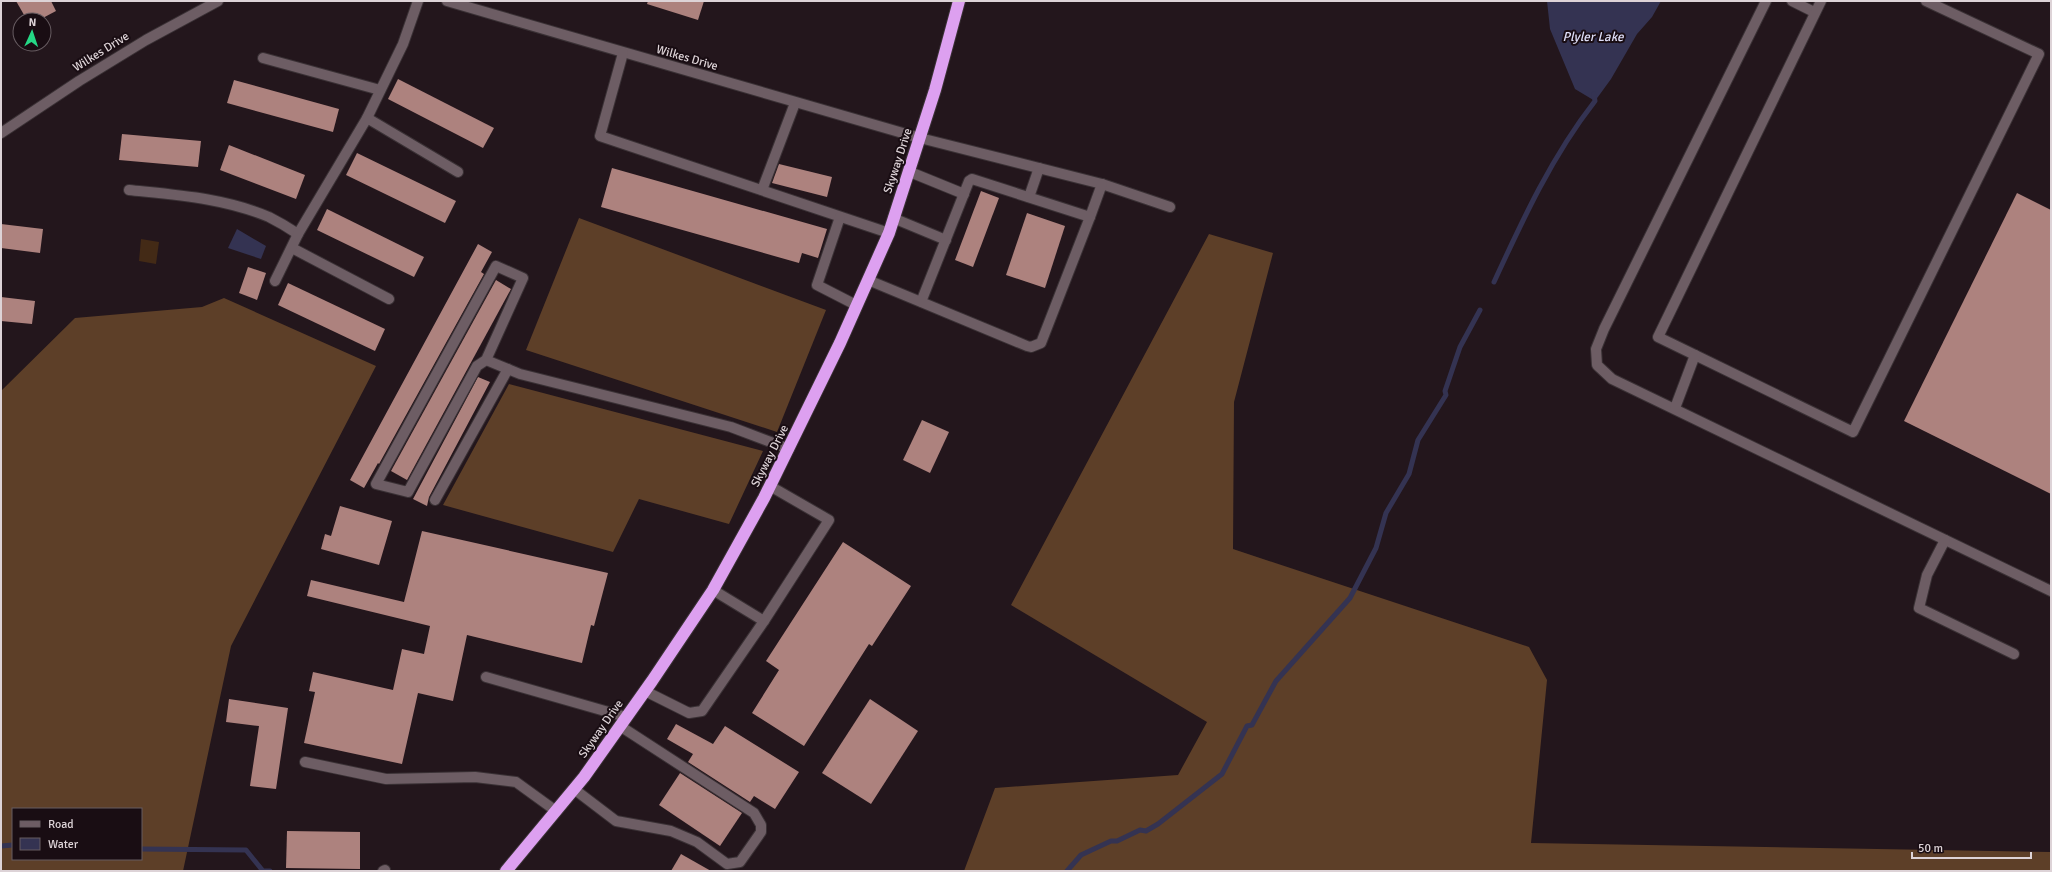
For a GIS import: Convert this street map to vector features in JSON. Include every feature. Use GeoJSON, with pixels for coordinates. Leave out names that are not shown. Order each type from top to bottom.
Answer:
{"type":"FeatureCollection","features":[{"type":"Feature","properties":{"kind":"highway","name":"Skyway Drive"},"geometry":{"type":"LineString","coordinates":[[506,871],[574,789],[645,691],[713,590],[770,486],[840,343],[894,218],[910,172],[958,1]]}},
{"type":"Feature","properties":{"kind":"street","name":"Wilkes Drive"},"geometry":{"type":"LineString","coordinates":[[1,132],[78,81],[146,40],[218,1]]}},
{"type":"Feature","properties":{"kind":"street"},"geometry":{"type":"LineString","coordinates":[[275,281],[298,234],[367,118],[403,44],[418,1]]}},
{"type":"Feature","properties":{"kind":"street","name":"Wilkes Drive"},"geometry":{"type":"LineString","coordinates":[[447,1],[920,138],[1102,184],[1170,208]]}},
{"type":"Feature","properties":{"kind":"street"},"geometry":{"type":"LineString","coordinates":[[1766,1],[1604,329],[1596,349],[1597,365],[1612,379],[1675,408],[2051,591]]}},
{"type":"Feature","properties":{"kind":"street"},"geometry":{"type":"LineString","coordinates":[[1792,1],[1814,12]]}},
{"type":"Feature","properties":{"kind":"street"},"geometry":{"type":"LineString","coordinates":[[1820,1],[1658,337],[1854,432],[2039,54],[1926,1]]}},
{"type":"Feature","properties":{"kind":"street"},"geometry":{"type":"LineString","coordinates":[[623,53],[600,136],[888,233]]}},
{"type":"Feature","properties":{"kind":"street"},"geometry":{"type":"LineString","coordinates":[[263,58],[380,90]]}},
{"type":"Feature","properties":{"kind":"street"},"geometry":{"type":"LineString","coordinates":[[762,190],[795,103]]}},
{"type":"Feature","properties":{"kind":"street"},"geometry":{"type":"LineString","coordinates":[[367,118],[458,172]]}},
{"type":"Feature","properties":{"kind":"street"},"geometry":{"type":"LineString","coordinates":[[1029,197],[1039,168]]}},
{"type":"Feature","properties":{"kind":"street"},"geometry":{"type":"LineString","coordinates":[[910,172],[964,194]]}},
{"type":"Feature","properties":{"kind":"street"},"geometry":{"type":"LineString","coordinates":[[921,302],[969,181],[975,179],[1090,217]]}},
{"type":"Feature","properties":{"kind":"street"},"geometry":{"type":"LineString","coordinates":[[868,280],[1031,348],[1041,343],[1102,184]]}},
{"type":"Feature","properties":{"kind":"street"},"geometry":{"type":"LineString","coordinates":[[129,190],[196,197],[229,203],[269,217],[298,234]]}},
{"type":"Feature","properties":{"kind":"street"},"geometry":{"type":"LineString","coordinates":[[840,217],[817,285],[856,305]]}},
{"type":"Feature","properties":{"kind":"street"},"geometry":{"type":"LineString","coordinates":[[894,218],[946,240]]}},
{"type":"Feature","properties":{"kind":"street"},"geometry":{"type":"LineString","coordinates":[[292,248],[390,299]]}},
{"type":"Feature","properties":{"kind":"street"},"geometry":{"type":"LineString","coordinates":[[496,266],[523,278],[486,360],[477,366],[408,492],[376,484],[496,266]]}},
{"type":"Feature","properties":{"kind":"street"},"geometry":{"type":"LineString","coordinates":[[1675,408],[1695,355]]}},
{"type":"Feature","properties":{"kind":"street"},"geometry":{"type":"LineString","coordinates":[[486,360],[520,374],[731,427],[789,449]]}},
{"type":"Feature","properties":{"kind":"street"},"geometry":{"type":"LineString","coordinates":[[435,500],[508,369]]}},
{"type":"Feature","properties":{"kind":"street"},"geometry":{"type":"LineString","coordinates":[[645,691],[689,713],[702,711],[764,622],[829,520],[770,486]]}},
{"type":"Feature","properties":{"kind":"street"},"geometry":{"type":"LineString","coordinates":[[1945,540],[1927,575],[1919,608],[2014,654]]}},
{"type":"Feature","properties":{"kind":"street"},"geometry":{"type":"LineString","coordinates":[[713,590],[764,622]]}},
{"type":"Feature","properties":{"kind":"street"},"geometry":{"type":"LineString","coordinates":[[486,677],[623,721],[754,813],[761,825],[761,832],[740,862],[727,864],[697,842],[671,831],[616,821],[574,789]]}},
{"type":"Feature","properties":{"kind":"street"},"geometry":{"type":"LineString","coordinates":[[305,762],[386,779],[475,777],[516,782],[556,811]]}},
{"type":"Feature","properties":{"kind":"shaded area"},"geometry":{"type":"Polygon","coordinates":[[[579,218],[826,310],[777,432],[526,350],[579,218]]]}},
{"type":"Feature","properties":{"kind":"shaded area"},"geometry":{"type":"Polygon","coordinates":[[[1209,234],[1273,253],[1234,402],[1233,549],[1529,647],[1547,680],[1531,843],[2051,852],[2051,871],[964,871],[995,788],[1178,775],[1207,722],[1011,605],[1209,234]]]}},
{"type":"Feature","properties":{"kind":"shaded area"},"geometry":{"type":"Polygon","coordinates":[[[141,239],[159,242],[156,264],[139,261],[141,239]]]}},
{"type":"Feature","properties":{"kind":"shaded area"},"geometry":{"type":"Polygon","coordinates":[[[224,298],[376,366],[231,646],[183,871],[1,871],[1,391],[75,318],[202,307],[224,298]]]}},
{"type":"Feature","properties":{"kind":"shaded area"},"geometry":{"type":"Polygon","coordinates":[[[509,384],[763,451],[729,524],[639,499],[613,552],[443,505],[509,384]]]}},
{"type":"Feature","properties":{"kind":"water","name":"Plyler Lake"},"geometry":{"type":"Polygon","coordinates":[[[1547,1],[1661,1],[1652,17],[1637,34],[1611,79],[1595,101],[1575,89],[1550,29],[1547,1]]]}},
{"type":"Feature","properties":{"kind":"water"},"geometry":{"type":"Polygon","coordinates":[[[237,229],[266,246],[261,259],[228,248],[237,229]]]}},
{"type":"Feature","properties":{"kind":"building"},"geometry":{"type":"Polygon","coordinates":[[[16,1],[51,1],[56,11],[52,13],[22,12],[16,1]]]}},
{"type":"Feature","properties":{"kind":"building"},"geometry":{"type":"Polygon","coordinates":[[[648,1],[704,1],[698,20],[647,4],[648,1]]]}},
{"type":"Feature","properties":{"kind":"building"},"geometry":{"type":"Polygon","coordinates":[[[398,79],[494,128],[483,148],[388,99],[398,79]]]}},
{"type":"Feature","properties":{"kind":"building"},"geometry":{"type":"Polygon","coordinates":[[[234,80],[339,109],[333,132],[227,103],[234,80]]]}},
{"type":"Feature","properties":{"kind":"building"},"geometry":{"type":"Polygon","coordinates":[[[122,134],[201,141],[198,167],[119,160],[122,134]]]}},
{"type":"Feature","properties":{"kind":"building"},"geometry":{"type":"Polygon","coordinates":[[[229,145],[305,175],[296,199],[220,170],[229,145]]]}},
{"type":"Feature","properties":{"kind":"building"},"geometry":{"type":"Polygon","coordinates":[[[357,153],[456,201],[445,223],[346,175],[357,153]]]}},
{"type":"Feature","properties":{"kind":"building"},"geometry":{"type":"Polygon","coordinates":[[[779,164],[832,177],[827,197],[772,183],[779,164]]]}},
{"type":"Feature","properties":{"kind":"building"},"geometry":{"type":"Polygon","coordinates":[[[612,168],[827,229],[818,258],[802,253],[799,263],[601,207],[612,168]]]}},
{"type":"Feature","properties":{"kind":"building"},"geometry":{"type":"Polygon","coordinates":[[[981,191],[999,198],[973,267],[955,260],[981,191]]]}},
{"type":"Feature","properties":{"kind":"building"},"geometry":{"type":"Polygon","coordinates":[[[2017,193],[2051,210],[2051,494],[1904,421],[2017,193]]]}},
{"type":"Feature","properties":{"kind":"building"},"geometry":{"type":"Polygon","coordinates":[[[327,209],[424,257],[414,277],[317,230],[327,209]]]}},
{"type":"Feature","properties":{"kind":"building"},"geometry":{"type":"Polygon","coordinates":[[[1027,213],[1065,226],[1045,288],[1006,275],[1027,213]]]}},
{"type":"Feature","properties":{"kind":"building"},"geometry":{"type":"Polygon","coordinates":[[[1,224],[43,229],[40,253],[1,248],[1,224]]]}},
{"type":"Feature","properties":{"kind":"building"},"geometry":{"type":"Polygon","coordinates":[[[478,244],[492,252],[481,272],[484,274],[379,464],[378,463],[364,488],[350,480],[478,244]]]}},
{"type":"Feature","properties":{"kind":"building"},"geometry":{"type":"Polygon","coordinates":[[[248,267],[266,273],[257,300],[239,293],[248,267]]]}},
{"type":"Feature","properties":{"kind":"building"},"geometry":{"type":"Polygon","coordinates":[[[496,280],[511,289],[407,480],[391,471],[496,280]]]}},
{"type":"Feature","properties":{"kind":"building"},"geometry":{"type":"Polygon","coordinates":[[[288,283],[385,329],[375,351],[278,305],[288,283]]]}},
{"type":"Feature","properties":{"kind":"building"},"geometry":{"type":"Polygon","coordinates":[[[1,297],[35,301],[32,324],[1,321],[1,297]]]}},
{"type":"Feature","properties":{"kind":"building"},"geometry":{"type":"Polygon","coordinates":[[[478,377],[490,382],[429,497],[427,506],[413,499],[478,377]]]}},
{"type":"Feature","properties":{"kind":"building"},"geometry":{"type":"Polygon","coordinates":[[[922,420],[949,432],[930,473],[903,460],[922,420]]]}},
{"type":"Feature","properties":{"kind":"building"},"geometry":{"type":"Polygon","coordinates":[[[340,506],[392,521],[379,565],[321,549],[325,534],[331,536],[340,506]]]}},
{"type":"Feature","properties":{"kind":"building"},"geometry":{"type":"Polygon","coordinates":[[[422,531],[608,573],[594,626],[591,625],[582,663],[467,635],[453,701],[418,693],[402,764],[304,743],[315,692],[309,691],[313,672],[393,690],[402,649],[424,654],[430,626],[307,596],[311,580],[404,602],[422,531]]]}},
{"type":"Feature","properties":{"kind":"building"},"geometry":{"type":"Polygon","coordinates":[[[843,542],[911,586],[872,646],[869,644],[804,746],[752,713],[779,670],[766,661],[843,542]]]}},
{"type":"Feature","properties":{"kind":"building"},"geometry":{"type":"Polygon","coordinates":[[[229,699],[288,708],[276,789],[250,786],[259,726],[226,722],[229,699]]]}},
{"type":"Feature","properties":{"kind":"building"},"geometry":{"type":"Polygon","coordinates":[[[870,699],[918,731],[871,804],[822,773],[870,699]]]}},
{"type":"Feature","properties":{"kind":"building"},"geometry":{"type":"Polygon","coordinates":[[[676,724],[713,744],[725,726],[799,772],[775,809],[754,796],[750,802],[688,762],[693,754],[667,739],[676,724]]]}},
{"type":"Feature","properties":{"kind":"building"},"geometry":{"type":"Polygon","coordinates":[[[680,773],[742,813],[720,846],[659,805],[680,773]]]}},
{"type":"Feature","properties":{"kind":"building"},"geometry":{"type":"Polygon","coordinates":[[[287,831],[360,832],[360,869],[286,868],[287,831]]]}},
{"type":"Feature","properties":{"kind":"building"},"geometry":{"type":"Polygon","coordinates":[[[681,854],[711,871],[671,871],[681,854]]]}},
{"type":"Feature","properties":{"kind":"waterway"},"geometry":{"type":"LineString","coordinates":[[1494,282],[1539,188],[1565,144],[1595,101],[1594,94]]}},
{"type":"Feature","properties":{"kind":"waterway"},"geometry":{"type":"LineString","coordinates":[[1067,871],[1081,855],[1140,830],[1146,831],[1158,824],[1222,774],[1247,726],[1252,725],[1276,681],[1350,598],[1376,548],[1386,513],[1409,474],[1418,440],[1446,395],[1445,391],[1460,347],[1480,310]]}},
{"type":"Feature","properties":{"kind":"waterway"},"geometry":{"type":"LineString","coordinates":[[1,846],[12,845]]}},
{"type":"Feature","properties":{"kind":"waterway"},"geometry":{"type":"LineString","coordinates":[[142,849],[246,850],[263,871],[270,871]]}}]}
